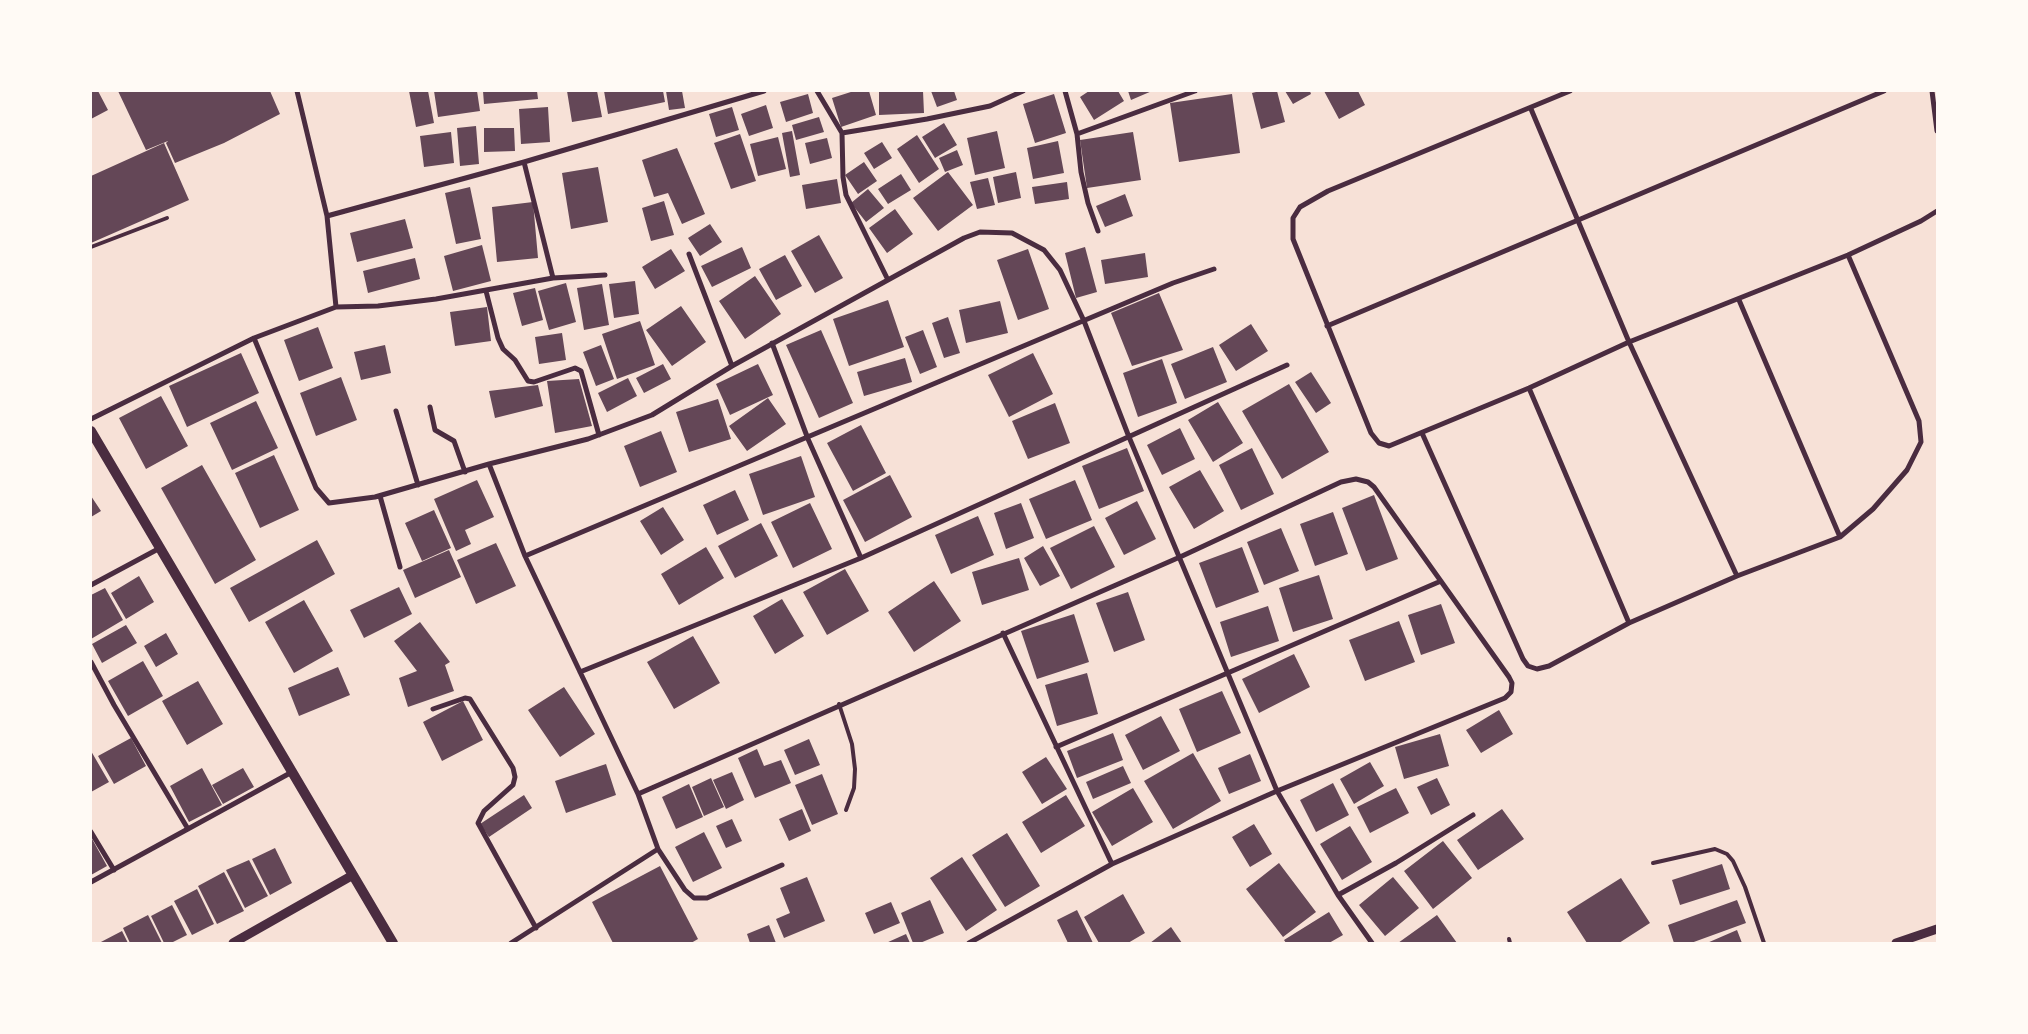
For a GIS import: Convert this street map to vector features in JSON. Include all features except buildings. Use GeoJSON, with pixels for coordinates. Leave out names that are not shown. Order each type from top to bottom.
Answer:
{"type":"FeatureCollection","features":[{"type":"Feature","properties":{"kind":"main road"},"geometry":{"type":"LineString","coordinates":[[91,431],[393,943]]}},
{"type":"Feature","properties":{"kind":"street"},"geometry":{"type":"LineString","coordinates":[[297,91],[327,216],[336,307]]}},
{"type":"Feature","properties":{"kind":"street"},"geometry":{"type":"LineString","coordinates":[[327,216],[524,162],[764,91]]}},
{"type":"Feature","properties":{"kind":"street"},"geometry":{"type":"LineString","coordinates":[[818,91],[842,133],[843,177],[846,195],[887,278]]}},
{"type":"Feature","properties":{"kind":"street"},"geometry":{"type":"LineString","coordinates":[[842,133],[990,106],[1023,91]]}},
{"type":"Feature","properties":{"kind":"street"},"geometry":{"type":"LineString","coordinates":[[1065,91],[1077,134],[1081,172],[1098,231]]}},
{"type":"Feature","properties":{"kind":"street"},"geometry":{"type":"LineString","coordinates":[[1077,134],[1195,91]]}},
{"type":"Feature","properties":{"kind":"street"},"geometry":{"type":"LineString","coordinates":[[1570,91],[1532,109],[1328,191],[1300,208],[1293,218],[1293,239],[1327,326],[1376,440],[1389,446],[1422,433],[1530,388],[1629,342],[1739,300],[1848,255],[1922,221],[1937,211]]}},
{"type":"Feature","properties":{"kind":"street"},"geometry":{"type":"LineString","coordinates":[[1327,326],[1884,91]]}},
{"type":"Feature","properties":{"kind":"street"},"geometry":{"type":"LineString","coordinates":[[1932,91],[1937,130]]}},
{"type":"Feature","properties":{"kind":"street"},"geometry":{"type":"LineString","coordinates":[[1532,109],[1629,342],[1737,576]]}},
{"type":"Feature","properties":{"kind":"street"},"geometry":{"type":"LineString","coordinates":[[524,162],[554,278]]}},
{"type":"Feature","properties":{"kind":"street"},"geometry":{"type":"LineString","coordinates":[[254,338],[312,479],[323,498],[329,503],[380,496],[599,434],[652,415],[732,366],[887,278],[964,238],[980,232],[1012,233],[1044,250],[1060,270],[1084,321],[1129,437],[1277,791],[1338,895],[1372,943]]}},
{"type":"Feature","properties":{"kind":"street"},"geometry":{"type":"LineString","coordinates":[[689,254],[732,366]]}},
{"type":"Feature","properties":{"kind":"street"},"geometry":{"type":"LineString","coordinates":[[1422,433],[1523,659],[1528,666],[1537,669],[1549,666],[1629,623],[1737,576],[1840,536],[1873,509],[1907,470],[1921,442],[1919,421],[1848,255]]}},
{"type":"Feature","properties":{"kind":"street"},"geometry":{"type":"LineString","coordinates":[[525,556],[808,439],[1173,283],[1214,269]]}},
{"type":"Feature","properties":{"kind":"street"},"geometry":{"type":"LineString","coordinates":[[91,419],[254,338],[336,307],[378,306],[486,291],[554,278],[605,275]]}},
{"type":"Feature","properties":{"kind":"street"},"geometry":{"type":"LineString","coordinates":[[486,291],[500,343],[515,360],[528,381],[534,382],[575,368],[581,371],[599,434]]}},
{"type":"Feature","properties":{"kind":"street"},"geometry":{"type":"LineString","coordinates":[[1739,300],[1840,536]]}},
{"type":"Feature","properties":{"kind":"street"},"geometry":{"type":"LineString","coordinates":[[772,343],[808,439],[861,558]]}},
{"type":"Feature","properties":{"kind":"street"},"geometry":{"type":"LineString","coordinates":[[580,672],[861,558],[1287,365]]}},
{"type":"Feature","properties":{"kind":"street"},"geometry":{"type":"LineString","coordinates":[[1530,388],[1629,623]]}},
{"type":"Feature","properties":{"kind":"street"},"geometry":{"type":"LineString","coordinates":[[430,407],[435,430],[454,441],[465,472]]}},
{"type":"Feature","properties":{"kind":"street"},"geometry":{"type":"LineString","coordinates":[[396,411],[418,485]]}},
{"type":"Feature","properties":{"kind":"street"},"geometry":{"type":"LineString","coordinates":[[490,464],[525,556],[638,794],[658,849],[685,890],[694,898],[707,898],[782,865]]}},
{"type":"Feature","properties":{"kind":"street"},"geometry":{"type":"LineString","coordinates":[[638,794],[839,704],[1180,557],[1341,482],[1356,479],[1368,482],[1374,487],[1509,677],[1512,683],[1511,692],[1505,698],[1277,791],[1112,864],[969,943]]}},
{"type":"Feature","properties":{"kind":"street"},"geometry":{"type":"LineString","coordinates":[[380,496],[400,567]]}},
{"type":"Feature","properties":{"kind":"street"},"geometry":{"type":"LineString","coordinates":[[91,585],[160,548]]}},
{"type":"Feature","properties":{"kind":"street"},"geometry":{"type":"LineString","coordinates":[[1056,747],[1441,581]]}},
{"type":"Feature","properties":{"kind":"street"},"geometry":{"type":"LineString","coordinates":[[1003,633],[1112,864]]}},
{"type":"Feature","properties":{"kind":"street"},"geometry":{"type":"LineString","coordinates":[[91,662],[114,705],[188,829]]}},
{"type":"Feature","properties":{"kind":"street"},"geometry":{"type":"LineString","coordinates":[[433,709],[465,698],[470,699],[512,768],[515,777],[513,785],[484,810],[478,823],[536,928]]}},
{"type":"Feature","properties":{"kind":"street"},"geometry":{"type":"LineString","coordinates":[[91,882],[292,772]]}},
{"type":"Feature","properties":{"kind":"street"},"geometry":{"type":"LineString","coordinates":[[1338,895],[1396,863],[1473,815]]}},
{"type":"Feature","properties":{"kind":"street"},"geometry":{"type":"LineString","coordinates":[[91,832],[114,870]]}},
{"type":"Feature","properties":{"kind":"street"},"geometry":{"type":"LineString","coordinates":[[511,943],[658,849]]}},
{"type":"Feature","properties":{"kind":"street"},"geometry":{"type":"LineString","coordinates":[[233,943],[353,875]]}},
{"type":"Feature","properties":{"kind":"street"},"geometry":{"type":"LineString","coordinates":[[1896,943],[1937,930]]}},
{"type":"Feature","properties":{"kind":"lane"},"geometry":{"type":"LineString","coordinates":[[91,247],[167,218]]}},
{"type":"Feature","properties":{"kind":"lane"},"geometry":{"type":"LineString","coordinates":[[839,704],[852,744],[855,769],[854,788],[846,810]]}},
{"type":"Feature","properties":{"kind":"lane"},"geometry":{"type":"LineString","coordinates":[[1654,863],[1715,849],[1727,854],[1733,861],[1745,887],[1764,943]]}}]}
